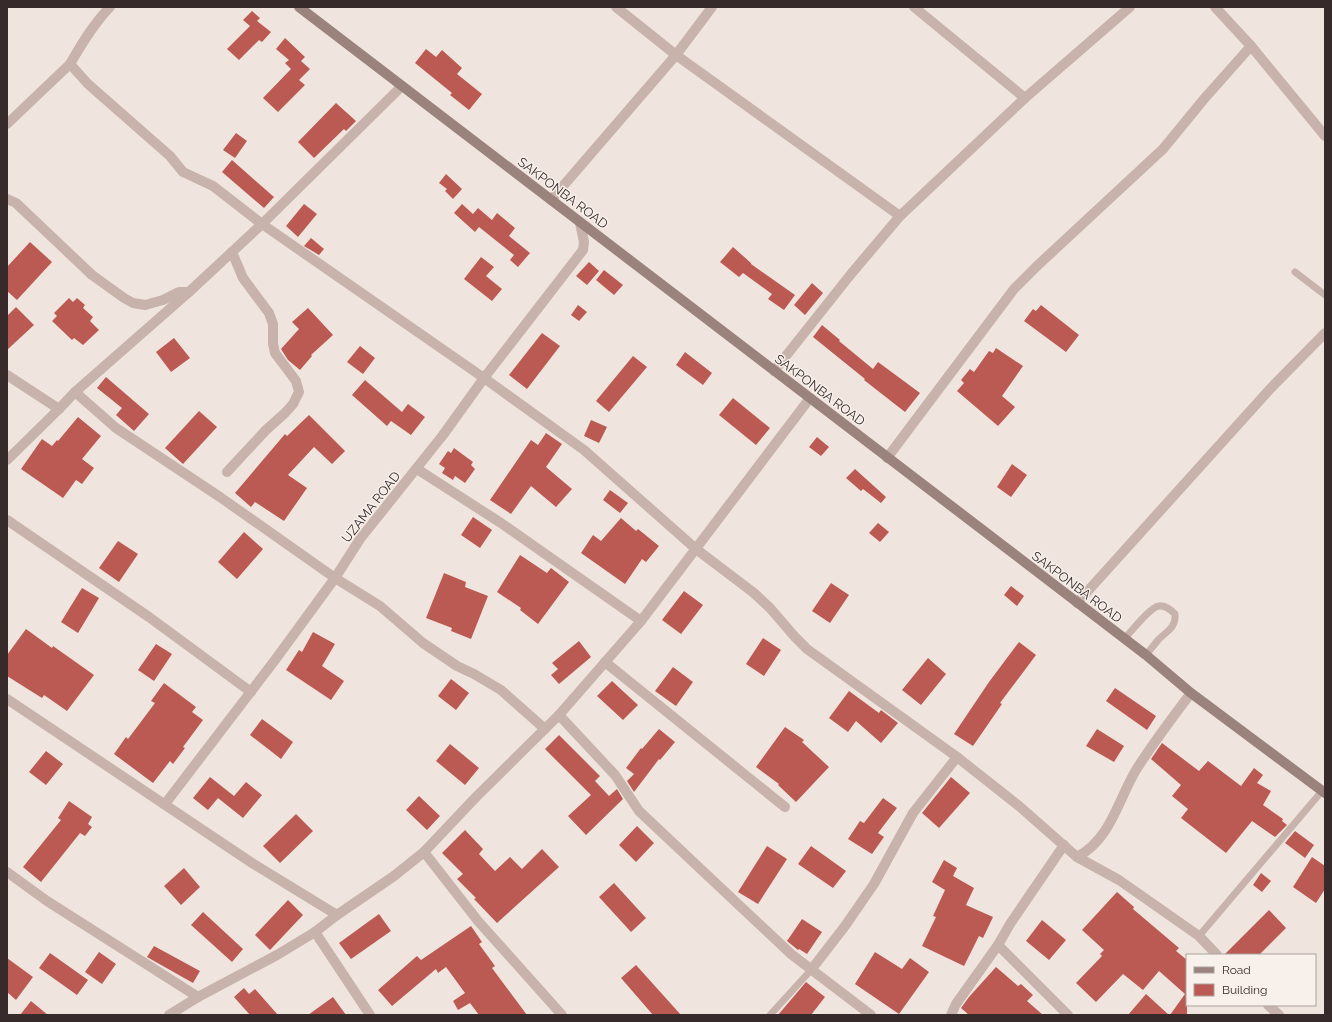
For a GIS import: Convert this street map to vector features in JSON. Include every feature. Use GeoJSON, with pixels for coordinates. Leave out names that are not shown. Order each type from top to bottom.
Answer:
{"type":"FeatureCollection","features":[{"type":"Feature","properties":{"kind":"main road","name":"SAKPONBA ROAD"},"geometry":{"type":"LineString","coordinates":[[299,7],[1146,655],[1191,693],[1324,792]]}},
{"type":"Feature","properties":{"kind":"street"},"geometry":{"type":"LineString","coordinates":[[7,124],[70,64],[79,48],[104,12],[110,7]]}},
{"type":"Feature","properties":{"kind":"street"},"geometry":{"type":"LineString","coordinates":[[616,7],[676,55],[900,216]]}},
{"type":"Feature","properties":{"kind":"street"},"geometry":{"type":"LineString","coordinates":[[551,200],[676,55],[712,7]]}},
{"type":"Feature","properties":{"kind":"street"},"geometry":{"type":"LineString","coordinates":[[914,7],[1024,98]]}},
{"type":"Feature","properties":{"kind":"street"},"geometry":{"type":"LineString","coordinates":[[774,371],[851,274],[900,216],[1024,98],[1130,7]]}},
{"type":"Feature","properties":{"kind":"street"},"geometry":{"type":"LineString","coordinates":[[1215,7],[1251,46],[1325,136]]}},
{"type":"Feature","properties":{"kind":"street"},"geometry":{"type":"LineString","coordinates":[[887,458],[1014,289],[1163,150],[1204,99],[1251,46]]}},
{"type":"Feature","properties":{"kind":"street"},"geometry":{"type":"LineString","coordinates":[[70,64],[88,84],[170,156],[183,172],[213,186],[232,199],[262,224],[484,378],[584,450],[696,549],[754,593],[770,608],[794,637],[808,649],[957,757],[1019,806],[1077,857],[1119,880],[1198,936],[1216,954]]}},
{"type":"Feature","properties":{"kind":"street"},"geometry":{"type":"LineString","coordinates":[[7,460],[60,409],[75,392],[189,292],[262,224],[402,86]]}},
{"type":"Feature","properties":{"kind":"street"},"geometry":{"type":"LineString","coordinates":[[7,199],[16,203],[92,275],[133,303],[145,305],[163,300],[179,292],[189,292]]}},
{"type":"Feature","properties":{"kind":"street","name":"UZAMA ROAD"},"geometry":{"type":"LineString","coordinates":[[165,804],[251,692],[335,578],[360,539],[417,469],[484,378],[583,250],[584,242],[580,223]]}},
{"type":"Feature","properties":{"kind":"street"},"geometry":{"type":"LineString","coordinates":[[228,472],[269,427],[293,404],[299,392],[296,381],[290,370],[282,363],[275,353],[272,344],[273,324],[269,313],[243,278],[232,252]]}},
{"type":"Feature","properties":{"kind":"street"},"geometry":{"type":"LineString","coordinates":[[1077,603],[1270,389],[1325,332]]}},
{"type":"Feature","properties":{"kind":"street"},"geometry":{"type":"LineString","coordinates":[[7,376],[60,409]]}},
{"type":"Feature","properties":{"kind":"street"},"geometry":{"type":"LineString","coordinates":[[75,392],[116,428],[220,496],[335,578],[380,606],[423,643],[457,666],[501,690],[545,729]]}},
{"type":"Feature","properties":{"kind":"street"},"geometry":{"type":"LineString","coordinates":[[169,1015],[198,997],[277,955],[315,932],[394,876],[424,852],[476,797],[559,715],[641,621],[810,398]]}},
{"type":"Feature","properties":{"kind":"street"},"geometry":{"type":"LineString","coordinates":[[417,469],[502,523],[641,621]]}},
{"type":"Feature","properties":{"kind":"street"},"geometry":{"type":"LineString","coordinates":[[7,520],[149,617],[251,692]]}},
{"type":"Feature","properties":{"kind":"street"},"geometry":{"type":"LineString","coordinates":[[605,662],[785,807]]}},
{"type":"Feature","properties":{"kind":"street"},"geometry":{"type":"LineString","coordinates":[[1077,857],[1091,849],[1104,834],[1135,771],[1158,736],[1191,693]]}},
{"type":"Feature","properties":{"kind":"street"},"geometry":{"type":"LineString","coordinates":[[7,699],[43,725],[165,804],[252,863],[337,915]]}},
{"type":"Feature","properties":{"kind":"street"},"geometry":{"type":"LineString","coordinates":[[559,715],[615,775],[640,811],[746,913],[791,954],[871,1015]]}},
{"type":"Feature","properties":{"kind":"street"},"geometry":{"type":"LineString","coordinates":[[811,970],[845,926],[874,884],[913,813],[957,757]]}},
{"type":"Feature","properties":{"kind":"street"},"geometry":{"type":"LineString","coordinates":[[950,1015],[1064,845]]}},
{"type":"Feature","properties":{"kind":"street"},"geometry":{"type":"LineString","coordinates":[[424,852],[478,921],[562,1015]]}},
{"type":"Feature","properties":{"kind":"street"},"geometry":{"type":"LineString","coordinates":[[7,872],[47,901],[198,997]]}},
{"type":"Feature","properties":{"kind":"street"},"geometry":{"type":"LineString","coordinates":[[315,932],[370,1015]]}},
{"type":"Feature","properties":{"kind":"street"},"geometry":{"type":"LineString","coordinates":[[998,945],[1068,1015]]}},
{"type":"Feature","properties":{"kind":"street"},"geometry":{"type":"LineString","coordinates":[[1269,1006],[1279,1015]]}},
{"type":"Feature","properties":{"kind":"lane"},"geometry":{"type":"LineString","coordinates":[[1295,272],[1325,295]]}},
{"type":"Feature","properties":{"kind":"lane"},"geometry":{"type":"LineString","coordinates":[[1124,639],[1152,609],[1158,606],[1168,607],[1175,614],[1176,621],[1170,630],[1146,655]]}},
{"type":"Feature","properties":{"kind":"lane"},"geometry":{"type":"LineString","coordinates":[[1198,936],[1324,792]]}},
{"type":"Feature","properties":{"kind":"lane"},"geometry":{"type":"LineString","coordinates":[[770,1015],[811,970]]}},
{"type":"Feature","properties":{"kind":"building"},"geometry":{"type":"Polygon","coordinates":[[[252,11],[260,18],[257,21],[271,32],[262,42],[259,40],[239,60],[227,49],[250,26],[243,20],[252,11]]]}},
{"type":"Feature","properties":{"kind":"building"},"geometry":{"type":"Polygon","coordinates":[[[285,38],[305,57],[301,61],[310,69],[299,80],[305,85],[278,112],[263,98],[291,69],[285,63],[289,60],[276,49],[285,38]]]}},
{"type":"Feature","properties":{"kind":"building"},"geometry":{"type":"Polygon","coordinates":[[[426,49],[436,57],[442,50],[462,68],[457,74],[482,94],[469,110],[450,95],[452,93],[415,63],[426,49]]]}},
{"type":"Feature","properties":{"kind":"building"},"geometry":{"type":"Polygon","coordinates":[[[336,103],[356,121],[346,131],[344,129],[314,158],[298,142],[336,103]]]}},
{"type":"Feature","properties":{"kind":"building"},"geometry":{"type":"Polygon","coordinates":[[[236,133],[247,141],[235,158],[223,150],[236,133]]]}},
{"type":"Feature","properties":{"kind":"building"},"geometry":{"type":"Polygon","coordinates":[[[232,160],[274,197],[264,208],[222,172],[232,160]]]}},
{"type":"Feature","properties":{"kind":"building"},"geometry":{"type":"Polygon","coordinates":[[[446,174],[462,189],[453,199],[445,191],[447,189],[439,183],[446,174]]]}},
{"type":"Feature","properties":{"kind":"building"},"geometry":{"type":"Polygon","coordinates":[[[304,204],[317,214],[298,237],[286,226],[304,204]]]}},
{"type":"Feature","properties":{"kind":"building"},"geometry":{"type":"Polygon","coordinates":[[[462,204],[473,214],[478,208],[492,220],[497,213],[515,228],[509,236],[530,253],[518,267],[510,260],[514,255],[479,227],[475,232],[454,213],[462,204]]]}},
{"type":"Feature","properties":{"kind":"building"},"geometry":{"type":"Polygon","coordinates":[[[311,238],[324,249],[319,255],[304,246],[311,238]]]}},
{"type":"Feature","properties":{"kind":"building"},"geometry":{"type":"Polygon","coordinates":[[[30,242],[52,262],[17,300],[7,291],[7,267],[30,242]]]}},
{"type":"Feature","properties":{"kind":"building"},"geometry":{"type":"Polygon","coordinates":[[[733,247],[751,264],[795,295],[784,310],[768,299],[772,294],[743,273],[739,277],[720,262],[733,247]]]}},
{"type":"Feature","properties":{"kind":"building"},"geometry":{"type":"Polygon","coordinates":[[[481,257],[494,267],[486,276],[502,289],[492,301],[464,279],[481,257]]]}},
{"type":"Feature","properties":{"kind":"building"},"geometry":{"type":"Polygon","coordinates":[[[589,262],[599,271],[587,285],[576,276],[589,262]]]}},
{"type":"Feature","properties":{"kind":"building"},"geometry":{"type":"Polygon","coordinates":[[[604,270],[623,285],[614,295],[596,280],[604,270]]]}},
{"type":"Feature","properties":{"kind":"building"},"geometry":{"type":"Polygon","coordinates":[[[812,283],[823,293],[805,315],[794,305],[812,283]]]}},
{"type":"Feature","properties":{"kind":"building"},"geometry":{"type":"Polygon","coordinates":[[[69,298],[73,302],[77,298],[85,305],[83,308],[93,317],[90,321],[99,330],[83,345],[74,338],[72,340],[52,321],[57,316],[54,313],[69,298]]]}},
{"type":"Feature","properties":{"kind":"building"},"geometry":{"type":"Polygon","coordinates":[[[578,305],[587,312],[579,321],[571,315],[578,305]]]}},
{"type":"Feature","properties":{"kind":"building"},"geometry":{"type":"Polygon","coordinates":[[[1041,305],[1079,335],[1066,352],[1024,321],[1033,309],[1036,311],[1041,305]]]}},
{"type":"Feature","properties":{"kind":"building"},"geometry":{"type":"Polygon","coordinates":[[[16,307],[34,325],[7,350],[7,316],[16,307]]]}},
{"type":"Feature","properties":{"kind":"building"},"geometry":{"type":"Polygon","coordinates":[[[308,308],[333,335],[311,355],[312,356],[300,370],[288,360],[281,349],[299,329],[292,322],[308,308]]]}},
{"type":"Feature","properties":{"kind":"building"},"geometry":{"type":"Polygon","coordinates":[[[822,325],[873,369],[878,362],[920,393],[905,412],[813,337],[822,325]]]}},
{"type":"Feature","properties":{"kind":"building"},"geometry":{"type":"Polygon","coordinates":[[[542,333],[560,346],[527,389],[509,375],[542,333]]]}},
{"type":"Feature","properties":{"kind":"building"},"geometry":{"type":"Polygon","coordinates":[[[174,338],[190,358],[171,372],[156,352],[174,338]]]}},
{"type":"Feature","properties":{"kind":"building"},"geometry":{"type":"Polygon","coordinates":[[[360,346],[375,358],[363,374],[347,362],[360,346]]]}},
{"type":"Feature","properties":{"kind":"building"},"geometry":{"type":"Polygon","coordinates":[[[996,348],[1023,366],[1002,396],[1015,407],[998,426],[957,391],[964,383],[961,380],[970,369],[974,372],[989,351],[993,353],[996,348]]]}},
{"type":"Feature","properties":{"kind":"building"},"geometry":{"type":"Polygon","coordinates":[[[685,352],[712,373],[703,385],[676,365],[685,352]]]}},
{"type":"Feature","properties":{"kind":"building"},"geometry":{"type":"Polygon","coordinates":[[[633,356],[647,367],[609,412],[596,401],[633,356]]]}},
{"type":"Feature","properties":{"kind":"building"},"geometry":{"type":"Polygon","coordinates":[[[106,377],[149,414],[134,431],[116,415],[122,408],[97,388],[106,377]]]}},
{"type":"Feature","properties":{"kind":"building"},"geometry":{"type":"Polygon","coordinates":[[[365,380],[402,412],[408,404],[425,417],[411,435],[391,421],[387,426],[352,395],[365,380]]]}},
{"type":"Feature","properties":{"kind":"building"},"geometry":{"type":"Polygon","coordinates":[[[733,398],[770,428],[756,445],[719,415],[733,398]]]}},
{"type":"Feature","properties":{"kind":"building"},"geometry":{"type":"Polygon","coordinates":[[[199,411],[217,427],[183,464],[165,448],[199,411]]]}},
{"type":"Feature","properties":{"kind":"building"},"geometry":{"type":"Polygon","coordinates":[[[309,415],[345,451],[332,464],[314,447],[288,475],[307,488],[284,521],[255,502],[251,507],[235,493],[285,434],[287,436],[309,415]]]}},
{"type":"Feature","properties":{"kind":"building"},"geometry":{"type":"Polygon","coordinates":[[[78,417],[101,436],[82,459],[94,468],[82,484],[76,480],[63,498],[21,469],[42,439],[52,446],[78,417]]]}},
{"type":"Feature","properties":{"kind":"building"},"geometry":{"type":"Polygon","coordinates":[[[591,420],[607,427],[599,443],[584,436],[591,420]]]}},
{"type":"Feature","properties":{"kind":"building"},"geometry":{"type":"Polygon","coordinates":[[[546,433],[562,444],[546,467],[572,489],[556,507],[531,486],[511,514],[490,500],[531,440],[538,445],[546,433]]]}},
{"type":"Feature","properties":{"kind":"building"},"geometry":{"type":"Polygon","coordinates":[[[817,437],[829,447],[821,456],[809,447],[817,437]]]}},
{"type":"Feature","properties":{"kind":"building"},"geometry":{"type":"Polygon","coordinates":[[[454,448],[473,462],[471,465],[475,469],[465,483],[455,476],[453,480],[442,473],[445,468],[439,464],[448,451],[451,453],[454,448]]]}},
{"type":"Feature","properties":{"kind":"building"},"geometry":{"type":"Polygon","coordinates":[[[1012,464],[1027,475],[1011,497],[997,487],[1012,464]]]}},
{"type":"Feature","properties":{"kind":"building"},"geometry":{"type":"Polygon","coordinates":[[[855,469],[886,497],[881,503],[863,489],[861,491],[846,478],[855,469]]]}},
{"type":"Feature","properties":{"kind":"building"},"geometry":{"type":"Polygon","coordinates":[[[610,490],[628,503],[620,513],[603,500],[610,490]]]}},
{"type":"Feature","properties":{"kind":"building"},"geometry":{"type":"Polygon","coordinates":[[[473,517],[492,530],[480,548],[461,535],[473,517]]]}},
{"type":"Feature","properties":{"kind":"building"},"geometry":{"type":"Polygon","coordinates":[[[621,518],[636,531],[638,529],[659,546],[646,562],[642,559],[625,584],[581,553],[593,535],[601,541],[621,518]]]}},
{"type":"Feature","properties":{"kind":"building"},"geometry":{"type":"Polygon","coordinates":[[[878,523],[889,532],[880,542],[869,533],[878,523]]]}},
{"type":"Feature","properties":{"kind":"building"},"geometry":{"type":"Polygon","coordinates":[[[244,532],[263,549],[237,579],[218,562],[244,532]]]}},
{"type":"Feature","properties":{"kind":"building"},"geometry":{"type":"Polygon","coordinates":[[[118,541],[138,554],[119,582],[99,568],[118,541]]]}},
{"type":"Feature","properties":{"kind":"building"},"geometry":{"type":"Polygon","coordinates":[[[520,555],[547,573],[551,568],[569,582],[538,624],[520,610],[521,608],[497,592],[520,555]]]}},
{"type":"Feature","properties":{"kind":"building"},"geometry":{"type":"Polygon","coordinates":[[[444,573],[466,582],[465,587],[488,596],[471,639],[451,631],[452,628],[426,618],[444,573]]]}},
{"type":"Feature","properties":{"kind":"building"},"geometry":{"type":"Polygon","coordinates":[[[831,583],[849,595],[830,623],[812,611],[831,583]]]}},
{"type":"Feature","properties":{"kind":"building"},"geometry":{"type":"Polygon","coordinates":[[[1011,586],[1024,596],[1017,606],[1004,595],[1011,586]]]}},
{"type":"Feature","properties":{"kind":"building"},"geometry":{"type":"Polygon","coordinates":[[[82,588],[99,598],[78,633],[61,622],[82,588]]]}},
{"type":"Feature","properties":{"kind":"building"},"geometry":{"type":"Polygon","coordinates":[[[684,591],[703,605],[681,634],[662,620],[684,591]]]}},
{"type":"Feature","properties":{"kind":"building"},"geometry":{"type":"Polygon","coordinates":[[[26,629],[94,675],[67,711],[44,695],[42,698],[7,676],[7,655],[26,629]]]}},
{"type":"Feature","properties":{"kind":"building"},"geometry":{"type":"Polygon","coordinates":[[[313,632],[335,644],[322,666],[344,681],[331,700],[286,670],[299,650],[302,652],[313,632]]]}},
{"type":"Feature","properties":{"kind":"building"},"geometry":{"type":"Polygon","coordinates":[[[763,638],[781,650],[764,676],[746,664],[763,638]]]}},
{"type":"Feature","properties":{"kind":"building"},"geometry":{"type":"Polygon","coordinates":[[[579,641],[591,657],[559,684],[551,675],[558,669],[552,663],[579,641]]]}},
{"type":"Feature","properties":{"kind":"building"},"geometry":{"type":"Polygon","coordinates":[[[1019,642],[1036,655],[1000,703],[1002,704],[973,746],[954,734],[989,682],[1019,642]]]}},
{"type":"Feature","properties":{"kind":"building"},"geometry":{"type":"Polygon","coordinates":[[[156,644],[172,654],[154,681],[138,670],[156,644]]]}},
{"type":"Feature","properties":{"kind":"building"},"geometry":{"type":"Polygon","coordinates":[[[928,658],[946,674],[921,705],[902,690],[928,658]]]}},
{"type":"Feature","properties":{"kind":"building"},"geometry":{"type":"Polygon","coordinates":[[[673,667],[693,682],[676,706],[655,691],[673,667]]]}},
{"type":"Feature","properties":{"kind":"building"},"geometry":{"type":"Polygon","coordinates":[[[451,679],[469,693],[456,710],[438,696],[451,679]]]}},
{"type":"Feature","properties":{"kind":"building"},"geometry":{"type":"Polygon","coordinates":[[[612,681],[638,705],[623,720],[597,696],[612,681]]]}},
{"type":"Feature","properties":{"kind":"building"},"geometry":{"type":"Polygon","coordinates":[[[164,683],[196,707],[192,712],[203,720],[183,747],[185,748],[173,764],[170,761],[153,783],[114,754],[126,737],[128,739],[155,703],[151,701],[164,683]]]}},
{"type":"Feature","properties":{"kind":"building"},"geometry":{"type":"Polygon","coordinates":[[[1115,688],[1156,716],[1147,730],[1106,701],[1115,688]]]}},
{"type":"Feature","properties":{"kind":"building"},"geometry":{"type":"Polygon","coordinates":[[[849,691],[879,713],[881,710],[898,723],[881,743],[856,721],[848,732],[829,718],[849,691]]]}},
{"type":"Feature","properties":{"kind":"building"},"geometry":{"type":"Polygon","coordinates":[[[262,719],[293,742],[281,759],[250,735],[262,719]]]}},
{"type":"Feature","properties":{"kind":"building"},"geometry":{"type":"Polygon","coordinates":[[[785,727],[804,740],[802,742],[829,767],[796,802],[778,785],[779,784],[756,767],[785,727]]]}},
{"type":"Feature","properties":{"kind":"building"},"geometry":{"type":"Polygon","coordinates":[[[659,729],[675,742],[660,760],[659,759],[634,792],[627,781],[634,774],[626,768],[641,748],[642,749],[659,729]]]}},
{"type":"Feature","properties":{"kind":"building"},"geometry":{"type":"Polygon","coordinates":[[[1097,729],[1124,746],[1114,762],[1086,746],[1097,729]]]}},
{"type":"Feature","properties":{"kind":"building"},"geometry":{"type":"Polygon","coordinates":[[[559,735],[600,776],[595,781],[609,796],[617,789],[623,799],[586,835],[568,816],[591,795],[545,749],[559,735]]]}},
{"type":"Feature","properties":{"kind":"building"},"geometry":{"type":"Polygon","coordinates":[[[1162,743],[1199,771],[1208,761],[1241,786],[1254,768],[1263,775],[1257,783],[1271,791],[1263,805],[1283,819],[1282,821],[1287,825],[1275,837],[1252,821],[1226,853],[1181,818],[1188,809],[1172,796],[1181,785],[1151,759],[1162,743]]]}},
{"type":"Feature","properties":{"kind":"building"},"geometry":{"type":"Polygon","coordinates":[[[450,744],[479,768],[465,785],[436,761],[450,744]]]}},
{"type":"Feature","properties":{"kind":"building"},"geometry":{"type":"Polygon","coordinates":[[[46,751],[63,764],[46,785],[29,772],[46,751]]]}},
{"type":"Feature","properties":{"kind":"building"},"geometry":{"type":"Polygon","coordinates":[[[210,777],[234,796],[246,782],[262,795],[243,818],[218,798],[208,810],[193,798],[210,777]]]}},
{"type":"Feature","properties":{"kind":"building"},"geometry":{"type":"Polygon","coordinates":[[[951,777],[970,793],[939,828],[922,813],[951,777]]]}},
{"type":"Feature","properties":{"kind":"building"},"geometry":{"type":"Polygon","coordinates":[[[419,796],[440,816],[427,830],[406,810],[419,796]]]}},
{"type":"Feature","properties":{"kind":"building"},"geometry":{"type":"Polygon","coordinates":[[[883,798],[897,808],[878,833],[884,837],[872,854],[848,839],[860,821],[864,823],[883,798]]]}},
{"type":"Feature","properties":{"kind":"building"},"geometry":{"type":"Polygon","coordinates":[[[69,801],[92,817],[88,824],[92,827],[85,836],[80,833],[41,882],[23,867],[61,820],[58,818],[69,801]]]}},
{"type":"Feature","properties":{"kind":"building"},"geometry":{"type":"Polygon","coordinates":[[[296,814],[313,831],[280,863],[263,846],[296,814]]]}},
{"type":"Feature","properties":{"kind":"building"},"geometry":{"type":"Polygon","coordinates":[[[637,826],[654,843],[636,862],[619,845],[637,826]]]}},
{"type":"Feature","properties":{"kind":"building"},"geometry":{"type":"Polygon","coordinates":[[[465,830],[483,849],[479,854],[495,871],[510,857],[522,869],[542,849],[559,867],[497,923],[474,899],[476,898],[457,879],[463,874],[442,853],[465,830]]]}},
{"type":"Feature","properties":{"kind":"building"},"geometry":{"type":"Polygon","coordinates":[[[1295,831],[1314,845],[1305,858],[1285,843],[1295,831]]]}},
{"type":"Feature","properties":{"kind":"building"},"geometry":{"type":"Polygon","coordinates":[[[767,846],[787,859],[758,904],[738,892],[767,846]]]}},
{"type":"Feature","properties":{"kind":"building"},"geometry":{"type":"Polygon","coordinates":[[[811,846],[846,871],[833,888],[798,864],[811,846]]]}},
{"type":"Feature","properties":{"kind":"building"},"geometry":{"type":"Polygon","coordinates":[[[1312,857],[1325,866],[1325,889],[1316,903],[1293,887],[1312,857]]]}},
{"type":"Feature","properties":{"kind":"building"},"geometry":{"type":"Polygon","coordinates":[[[944,860],[957,868],[953,876],[974,888],[966,905],[993,917],[983,938],[979,936],[964,966],[922,946],[936,917],[933,916],[945,890],[932,882],[944,860]]]}},
{"type":"Feature","properties":{"kind":"building"},"geometry":{"type":"Polygon","coordinates":[[[184,868],[200,887],[181,905],[164,886],[184,868]]]}},
{"type":"Feature","properties":{"kind":"building"},"geometry":{"type":"Polygon","coordinates":[[[1261,873],[1271,881],[1262,892],[1253,885],[1261,873]]]}},
{"type":"Feature","properties":{"kind":"building"},"geometry":{"type":"Polygon","coordinates":[[[614,883],[646,918],[631,932],[599,897],[614,883]]]}},
{"type":"Feature","properties":{"kind":"building"},"geometry":{"type":"Polygon","coordinates":[[[1117,892],[1134,907],[1133,909],[1179,948],[1176,951],[1186,959],[1187,1015],[1170,1015],[1185,994],[1159,971],[1143,990],[1123,974],[1096,1002],[1076,983],[1102,956],[1100,954],[1104,950],[1082,930],[1117,892]]]}},
{"type":"Feature","properties":{"kind":"building"},"geometry":{"type":"Polygon","coordinates":[[[288,900],[303,915],[270,950],[255,935],[288,900]]]}},
{"type":"Feature","properties":{"kind":"building"},"geometry":{"type":"Polygon","coordinates":[[[1269,910],[1286,928],[1260,954],[1225,954],[1269,910]]]}},
{"type":"Feature","properties":{"kind":"building"},"geometry":{"type":"Polygon","coordinates":[[[203,912],[243,949],[232,962],[191,925],[203,912]]]}},
{"type":"Feature","properties":{"kind":"building"},"geometry":{"type":"Polygon","coordinates":[[[379,914],[391,931],[351,959],[339,943],[379,914]]]}},
{"type":"Feature","properties":{"kind":"building"},"geometry":{"type":"Polygon","coordinates":[[[802,919],[822,932],[807,954],[799,949],[798,950],[787,941],[802,919]]]}},
{"type":"Feature","properties":{"kind":"building"},"geometry":{"type":"Polygon","coordinates":[[[1042,920],[1066,940],[1049,960],[1026,941],[1042,920]]]}},
{"type":"Feature","properties":{"kind":"building"},"geometry":{"type":"Polygon","coordinates":[[[471,926],[482,942],[479,944],[495,966],[492,968],[527,1015],[479,1015],[470,1003],[458,1010],[453,1001],[465,993],[446,967],[438,973],[436,969],[392,1006],[378,990],[417,956],[421,960],[471,926]]]}},
{"type":"Feature","properties":{"kind":"building"},"geometry":{"type":"Polygon","coordinates":[[[154,946],[200,971],[193,983],[147,957],[154,946]]]}},
{"type":"Feature","properties":{"kind":"building"},"geometry":{"type":"Polygon","coordinates":[[[99,952],[116,964],[102,984],[85,972],[99,952]]]}},
{"type":"Feature","properties":{"kind":"building"},"geometry":{"type":"Polygon","coordinates":[[[875,952],[902,969],[910,958],[929,972],[899,1014],[855,984],[875,952]]]}},
{"type":"Feature","properties":{"kind":"building"},"geometry":{"type":"Polygon","coordinates":[[[50,953],[88,980],[77,995],[39,968],[50,953]]]}},
{"type":"Feature","properties":{"kind":"building"},"geometry":{"type":"Polygon","coordinates":[[[7,958],[33,977],[16,1000],[7,992],[7,958]]]}},
{"type":"Feature","properties":{"kind":"building"},"geometry":{"type":"Polygon","coordinates":[[[636,965],[681,1015],[653,1015],[621,978],[636,965]]]}},
{"type":"Feature","properties":{"kind":"building"},"geometry":{"type":"Polygon","coordinates":[[[996,967],[1018,986],[1021,984],[1033,995],[1027,1001],[1043,1015],[969,1015],[961,1008],[996,967]]]}},
{"type":"Feature","properties":{"kind":"building"},"geometry":{"type":"Polygon","coordinates":[[[806,982],[825,997],[811,1015],[778,1015],[806,982]]]}},
{"type":"Feature","properties":{"kind":"building"},"geometry":{"type":"Polygon","coordinates":[[[244,988],[249,994],[255,989],[278,1015],[250,1015],[234,997],[244,988]]]}},
{"type":"Feature","properties":{"kind":"building"},"geometry":{"type":"Polygon","coordinates":[[[1146,994],[1169,1015],[1128,1015],[1146,994]]]}},
{"type":"Feature","properties":{"kind":"building"},"geometry":{"type":"Polygon","coordinates":[[[333,997],[346,1015],[308,1015],[333,997]]]}},
{"type":"Feature","properties":{"kind":"building"},"geometry":{"type":"Polygon","coordinates":[[[31,1001],[48,1015],[20,1015],[31,1001]]]}}]}
